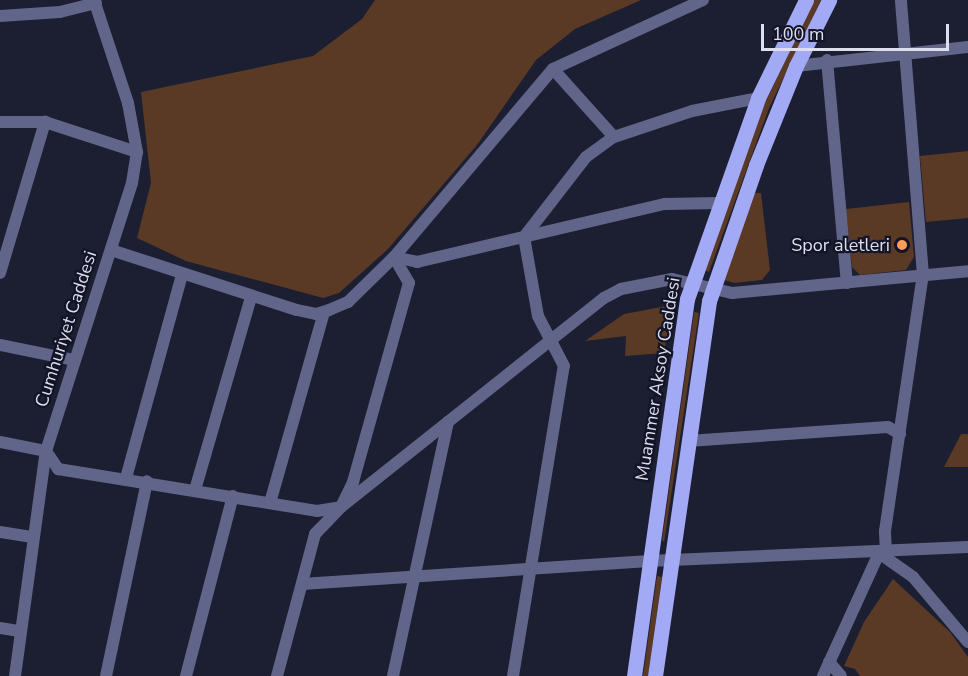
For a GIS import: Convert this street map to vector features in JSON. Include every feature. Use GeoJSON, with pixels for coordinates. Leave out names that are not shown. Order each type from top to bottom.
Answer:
{"type":"FeatureCollection","features":[{"type":"Feature","properties":{"kind":"main road","name":"Muammer Aksoy Caddesi"},"geometry":{"type":"LineString","coordinates":[[634,676],[649,561],[692,283],[758,98],[806,0]]}},
{"type":"Feature","properties":{"kind":"main road"},"geometry":{"type":"LineString","coordinates":[[655,676],[712,290],[796,66],[829,0]]}},
{"type":"Feature","properties":{"kind":"street"},"geometry":{"type":"LineString","coordinates":[[111,250],[182,275],[297,310],[324,312],[348,302],[394,257],[553,69],[703,0]]}},
{"type":"Feature","properties":{"kind":"street"},"geometry":{"type":"LineString","coordinates":[[822,676],[882,553],[923,275],[901,0]]}},
{"type":"Feature","properties":{"kind":"street"},"geometry":{"type":"LineString","coordinates":[[0,16],[60,12],[95,2]]}},
{"type":"Feature","properties":{"kind":"street","name":"Cumhuriyet Caddesi"},"geometry":{"type":"LineString","coordinates":[[15,676],[18,631],[46,451],[132,183],[137,152],[128,103],[95,2]]}},
{"type":"Feature","properties":{"kind":"street"},"geometry":{"type":"LineString","coordinates":[[796,66],[827,60],[968,47]]}},
{"type":"Feature","properties":{"kind":"street"},"geometry":{"type":"LineString","coordinates":[[827,60],[847,283]]}},
{"type":"Feature","properties":{"kind":"street"},"geometry":{"type":"LineString","coordinates":[[553,69],[614,137]]}},
{"type":"Feature","properties":{"kind":"street"},"geometry":{"type":"LineString","coordinates":[[513,676],[564,366],[553,339],[538,316],[524,237],[586,157],[614,137],[692,111],[758,98]]}},
{"type":"Feature","properties":{"kind":"street"},"geometry":{"type":"LineString","coordinates":[[0,122],[45,122],[137,152]]}},
{"type":"Feature","properties":{"kind":"street"},"geometry":{"type":"LineString","coordinates":[[0,273],[45,122]]}},
{"type":"Feature","properties":{"kind":"street"},"geometry":{"type":"LineString","coordinates":[[394,257],[417,262],[665,204],[719,203]]}},
{"type":"Feature","properties":{"kind":"street"},"geometry":{"type":"LineString","coordinates":[[341,507],[353,482],[409,283],[394,257]]}},
{"type":"Feature","properties":{"kind":"street"},"geometry":{"type":"LineString","coordinates":[[277,676],[315,534],[341,507],[553,339],[621,289],[672,279],[732,293],[968,271]]}},
{"type":"Feature","properties":{"kind":"street"},"geometry":{"type":"LineString","coordinates":[[126,478],[182,275]]}},
{"type":"Feature","properties":{"kind":"street"},"geometry":{"type":"LineString","coordinates":[[195,490],[251,297]]}},
{"type":"Feature","properties":{"kind":"street"},"geometry":{"type":"LineString","coordinates":[[270,503],[324,312]]}},
{"type":"Feature","properties":{"kind":"street"},"geometry":{"type":"LineString","coordinates":[[0,345],[74,360]]}},
{"type":"Feature","properties":{"kind":"street"},"geometry":{"type":"LineString","coordinates":[[393,676],[417,578],[448,422]]}},
{"type":"Feature","properties":{"kind":"street"},"geometry":{"type":"LineString","coordinates":[[688,441],[888,427],[900,434]]}},
{"type":"Feature","properties":{"kind":"street"},"geometry":{"type":"LineString","coordinates":[[0,442],[46,451],[58,469],[147,481],[317,511],[341,507]]}},
{"type":"Feature","properties":{"kind":"street"},"geometry":{"type":"LineString","coordinates":[[106,676],[147,481]]}},
{"type":"Feature","properties":{"kind":"street"},"geometry":{"type":"LineString","coordinates":[[186,676],[232,496]]}},
{"type":"Feature","properties":{"kind":"street"},"geometry":{"type":"LineString","coordinates":[[0,532],[33,537]]}},
{"type":"Feature","properties":{"kind":"street"},"geometry":{"type":"LineString","coordinates":[[302,584],[649,561],[882,553],[968,547]]}},
{"type":"Feature","properties":{"kind":"street"},"geometry":{"type":"LineString","coordinates":[[882,553],[913,577],[968,642]]}},
{"type":"Feature","properties":{"kind":"street"},"geometry":{"type":"LineString","coordinates":[[0,628],[18,631]]}},
{"type":"Feature","properties":{"kind":"street"},"geometry":{"type":"LineString","coordinates":[[829,662],[841,676]]}},
{"type":"Feature","properties":{"kind":"shaded area"},"geometry":{"type":"Polygon","coordinates":[[[375,0],[641,0],[575,29],[536,60],[477,145],[388,249],[339,293],[323,298],[186,261],[137,238],[151,183],[141,92],[313,56],[362,19],[375,0]]]}},
{"type":"Feature","properties":{"kind":"shaded area"},"geometry":{"type":"Polygon","coordinates":[[[814,0],[821,0],[769,108],[709,272],[704,270],[758,118],[814,0]]]}},
{"type":"Feature","properties":{"kind":"shaded area"},"geometry":{"type":"Polygon","coordinates":[[[968,151],[968,218],[926,222],[920,156],[968,151]]]}},
{"type":"Feature","properties":{"kind":"shaded area"},"geometry":{"type":"Polygon","coordinates":[[[754,193],[761,193],[770,270],[762,280],[734,283],[724,280],[724,274],[754,193]]]}},
{"type":"Feature","properties":{"kind":"shaded area"},"geometry":{"type":"Polygon","coordinates":[[[909,202],[914,257],[906,270],[860,275],[852,267],[846,209],[909,202]]]}},
{"type":"Feature","properties":{"kind":"shaded area"},"geometry":{"type":"Polygon","coordinates":[[[672,305],[664,353],[625,356],[626,336],[585,341],[624,314],[672,305]]]}},
{"type":"Feature","properties":{"kind":"shaded area"},"geometry":{"type":"Polygon","coordinates":[[[694,312],[699,313],[664,542],[662,540],[694,312]]]}},
{"type":"Feature","properties":{"kind":"shaded area"},"geometry":{"type":"Polygon","coordinates":[[[961,434],[968,434],[968,467],[944,467],[961,434]]]}},
{"type":"Feature","properties":{"kind":"shaded area"},"geometry":{"type":"Polygon","coordinates":[[[657,576],[662,577],[648,676],[643,676],[657,576]]]}},
{"type":"Feature","properties":{"kind":"shaded area"},"geometry":{"type":"Polygon","coordinates":[[[893,579],[950,632],[968,657],[968,676],[860,676],[855,669],[844,666],[864,622],[893,579]]]}},
{"type":"Feature","properties":{"kind":"place","name":"Spor aletleri"},"geometry":{"type":"Point","coordinates":[902,245]}}]}
